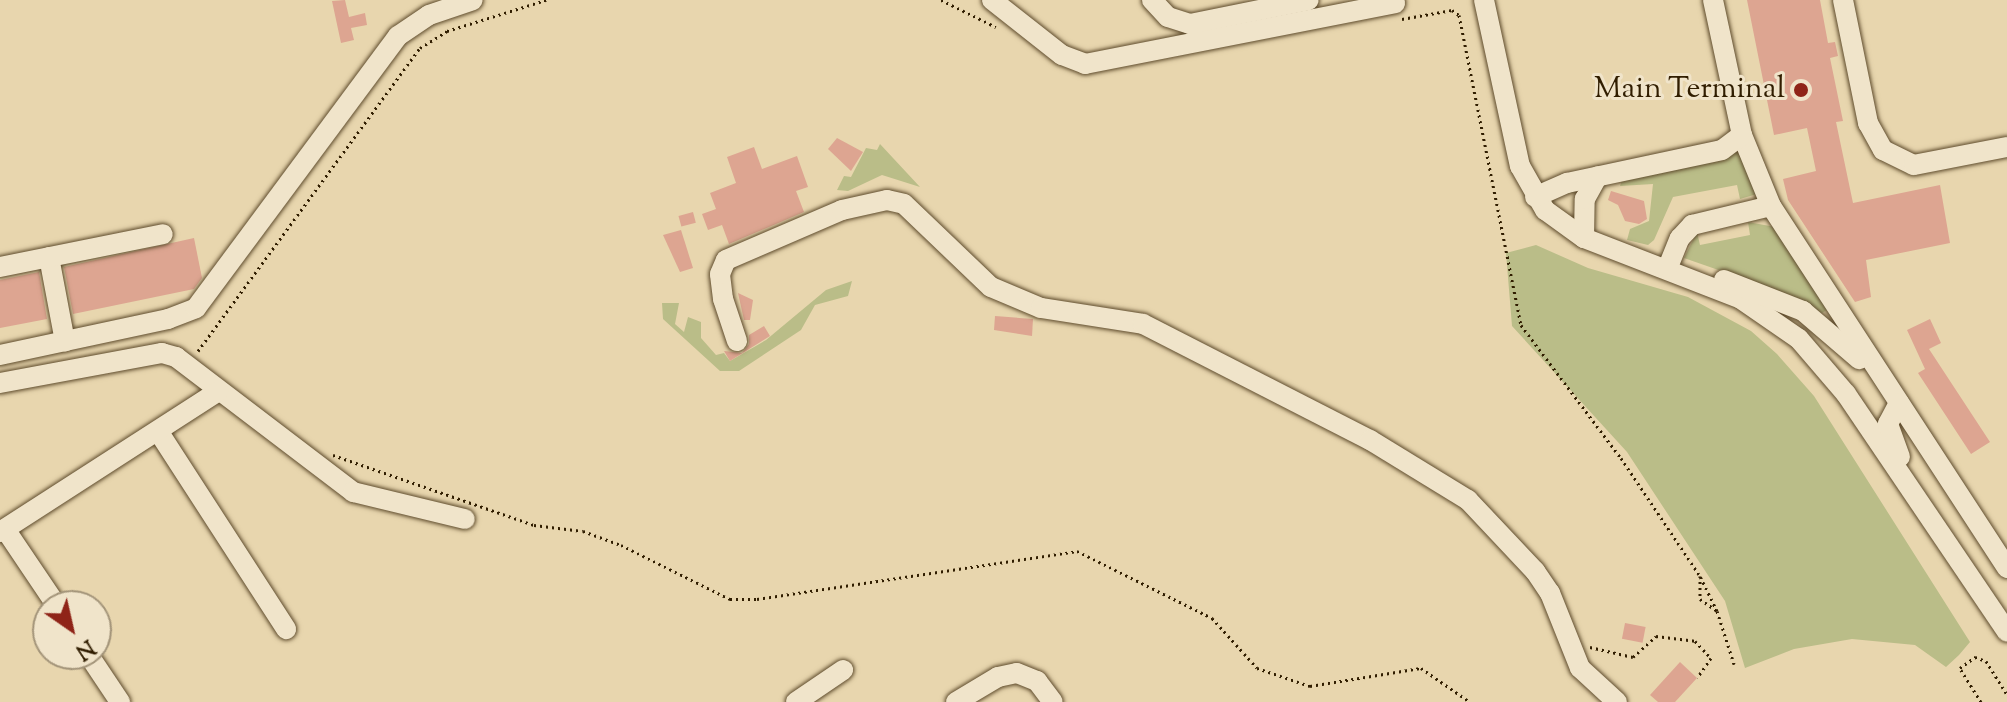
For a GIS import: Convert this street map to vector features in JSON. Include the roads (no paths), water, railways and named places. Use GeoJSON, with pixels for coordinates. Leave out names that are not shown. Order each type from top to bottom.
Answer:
{"type":"FeatureCollection","features":[{"type":"Feature","properties":{"kind":"street"},"geometry":{"type":"LineString","coordinates":[[0,355],[65,342],[196,308],[398,36],[429,15],[473,0]]}},
{"type":"Feature","properties":{"kind":"street"},"geometry":{"type":"LineString","coordinates":[[992,0],[1062,55],[1085,64],[1398,11]]}},
{"type":"Feature","properties":{"kind":"street"},"geometry":{"type":"LineString","coordinates":[[1152,0],[1168,17],[1190,24],[1309,0]]}},
{"type":"Feature","properties":{"kind":"street"},"geometry":{"type":"LineString","coordinates":[[1484,0],[1517,156],[1535,197],[1556,221],[1584,238],[1668,267],[1765,293],[1803,311],[1841,340],[1899,403]]}},
{"type":"Feature","properties":{"kind":"street"},"geometry":{"type":"LineString","coordinates":[[1713,0],[1742,135],[1771,206],[2007,568]]}},
{"type":"Feature","properties":{"kind":"street"},"geometry":{"type":"LineString","coordinates":[[1843,0],[1868,123],[1883,150],[1914,165],[2007,147]]}},
{"type":"Feature","properties":{"kind":"street"},"geometry":{"type":"LineString","coordinates":[[1535,197],[1598,176],[1722,150],[1742,135]]}},
{"type":"Feature","properties":{"kind":"street"},"geometry":{"type":"LineString","coordinates":[[1584,238],[1585,199],[1598,176]]}},
{"type":"Feature","properties":{"kind":"street"},"geometry":{"type":"LineString","coordinates":[[737,341],[723,299],[720,274],[726,260],[842,210],[887,200],[904,204],[991,287],[1041,308],[1143,324],[1370,440],[1468,500],[1535,571],[1550,593],[1580,668],[1617,702]]}},
{"type":"Feature","properties":{"kind":"street"},"geometry":{"type":"LineString","coordinates":[[1668,267],[1680,238],[1692,225],[1771,206]]}},
{"type":"Feature","properties":{"kind":"street"},"geometry":{"type":"LineString","coordinates":[[0,267],[163,234]]}},
{"type":"Feature","properties":{"kind":"street"},"geometry":{"type":"LineString","coordinates":[[49,257],[65,342]]}},
{"type":"Feature","properties":{"kind":"street"},"geometry":{"type":"LineString","coordinates":[[1668,267],[1756,308],[1799,339],[1835,379],[1927,510],[2007,632]]}},
{"type":"Feature","properties":{"kind":"street"},"geometry":{"type":"LineString","coordinates":[[0,383],[148,352],[176,357],[353,492],[465,519]]}},
{"type":"Feature","properties":{"kind":"street"},"geometry":{"type":"LineString","coordinates":[[46,590],[3,530],[219,391]]}},
{"type":"Feature","properties":{"kind":"street"},"geometry":{"type":"LineString","coordinates":[[1899,403],[1889,416],[1888,432],[1927,510]]}},
{"type":"Feature","properties":{"kind":"street"},"geometry":{"type":"LineString","coordinates":[[158,431],[286,629]]}},
{"type":"Feature","properties":{"kind":"street"},"geometry":{"type":"LineString","coordinates":[[99,670],[120,702]]}},
{"type":"Feature","properties":{"kind":"street"},"geometry":{"type":"LineString","coordinates":[[796,702],[843,670]]}},
{"type":"Feature","properties":{"kind":"street"},"geometry":{"type":"LineString","coordinates":[[956,702],[998,677],[1017,673],[1037,681],[1053,702]]}},
{"type":"Feature","properties":{"kind":"place","name":"Main Terminal"},"geometry":{"type":"Point","coordinates":[1801,90]}}]}
